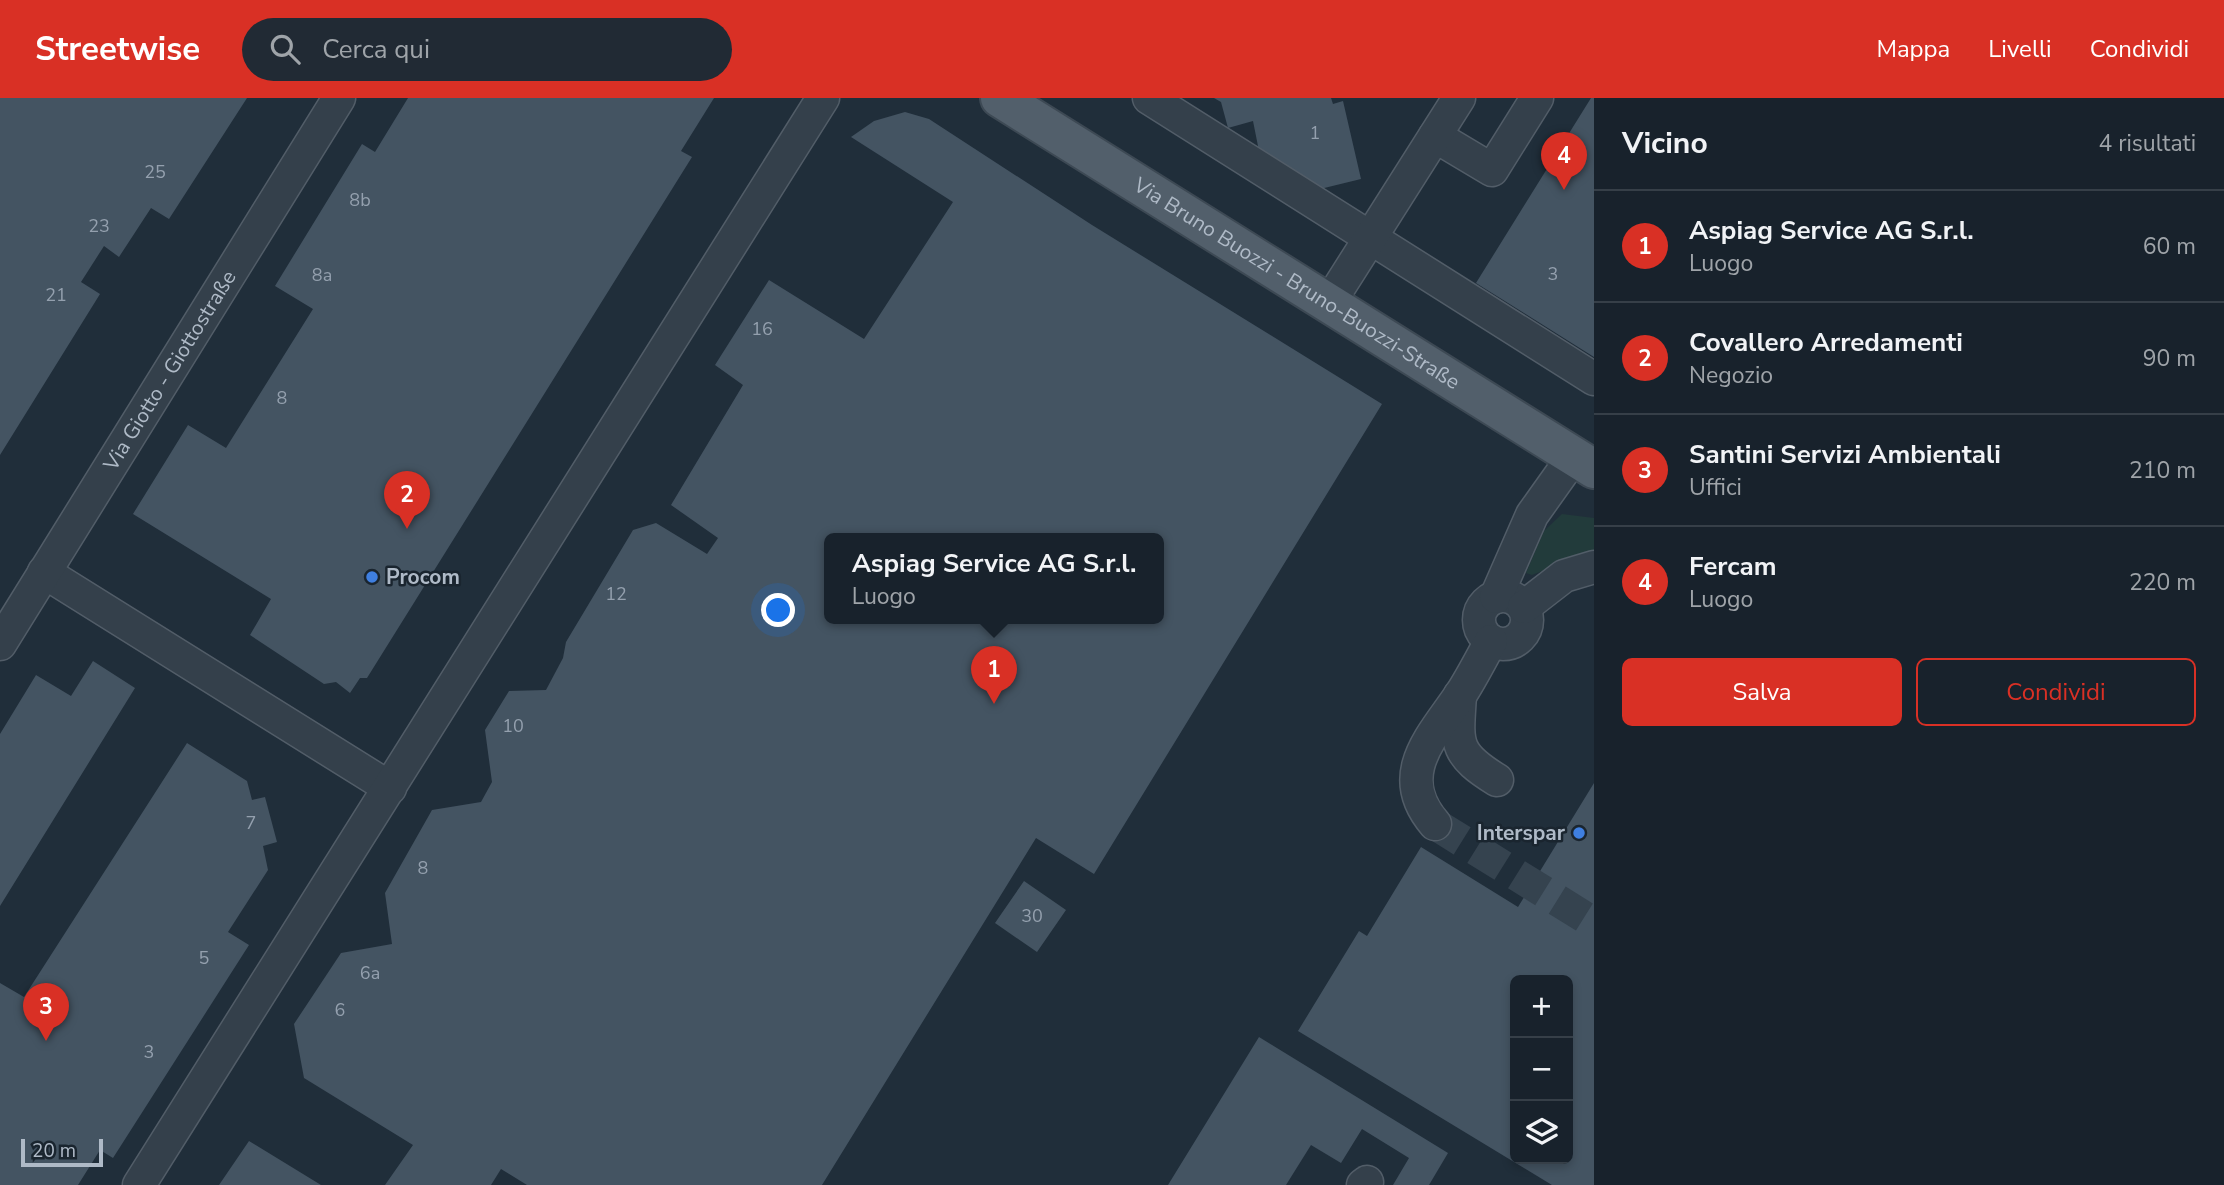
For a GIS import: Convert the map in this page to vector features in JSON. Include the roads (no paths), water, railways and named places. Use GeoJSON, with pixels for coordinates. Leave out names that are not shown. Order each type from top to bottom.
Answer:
{"type":"FeatureCollection","features":[{"type":"Feature","properties":{"kind":"main road","name":"Via Bruno Buozzi - Bruno-Buozzi-Straße"},"geometry":{"type":"LineString","coordinates":[[1000,98],[1584,462]]}},
{"type":"Feature","properties":{"kind":"street","name":"Via Giotto - Giottostraße"},"geometry":{"type":"LineString","coordinates":[[0,644],[340,98]]}},
{"type":"Feature","properties":{"kind":"street"},"geometry":{"type":"LineString","coordinates":[[139,1185],[823,98]]}},
{"type":"Feature","properties":{"kind":"street"},"geometry":{"type":"LineString","coordinates":[[1149,98],[1594,379]]}},
{"type":"Feature","properties":{"kind":"street"},"geometry":{"type":"LineString","coordinates":[[1329,303],[1459,98]]}},
{"type":"Feature","properties":{"kind":"street"},"geometry":{"type":"LineString","coordinates":[[1435,136],[1493,170],[1537,98]]}},
{"type":"Feature","properties":{"kind":"street"},"geometry":{"type":"LineString","coordinates":[[1510,602],[1532,515],[1584,462]]}},
{"type":"Feature","properties":{"kind":"street"},"geometry":{"type":"LineString","coordinates":[[1510,602],[1564,576],[1594,567]]}},
{"type":"Feature","properties":{"kind":"street"},"geometry":{"type":"LineString","coordinates":[[44,572],[390,788]]}},
{"type":"Feature","properties":{"kind":"street"},"geometry":{"type":"LineString","coordinates":[[1436,824],[1427,814],[1420,797],[1417,779],[1419,760],[1433,732],[1460,695],[1491,641],[1507,645],[1521,638],[1528,622],[1510,602]]}},
{"type":"Feature","properties":{"kind":"street"},"geometry":{"type":"LineString","coordinates":[[1460,695],[1460,745],[1471,765],[1497,780]]}},
{"type":"Feature","properties":{"kind":"tunnel"},"geometry":{"type":"LineString","coordinates":[[1435,824],[1594,923]]}},
{"type":"Feature","properties":{"kind":"place","name":"Fercam"},"geometry":{"type":"Point","coordinates":[1564,190]}},
{"type":"Feature","properties":{"kind":"place","name":"Covallero Arredamenti"},"geometry":{"type":"Point","coordinates":[407,529]}},
{"type":"Feature","properties":{"kind":"place","name":"Procom"},"geometry":{"type":"Point","coordinates":[372,577]}},
{"type":"Feature","properties":{"kind":"place","name":"Aspiag Service AG S.r.l."},"geometry":{"type":"Point","coordinates":[994,704]}},
{"type":"Feature","properties":{"kind":"place","name":"Interspar"},"geometry":{"type":"Point","coordinates":[1579,833]}},
{"type":"Feature","properties":{"kind":"place","name":"Santini Servizi Ambientali"},"geometry":{"type":"Point","coordinates":[46,1041]}}]}
